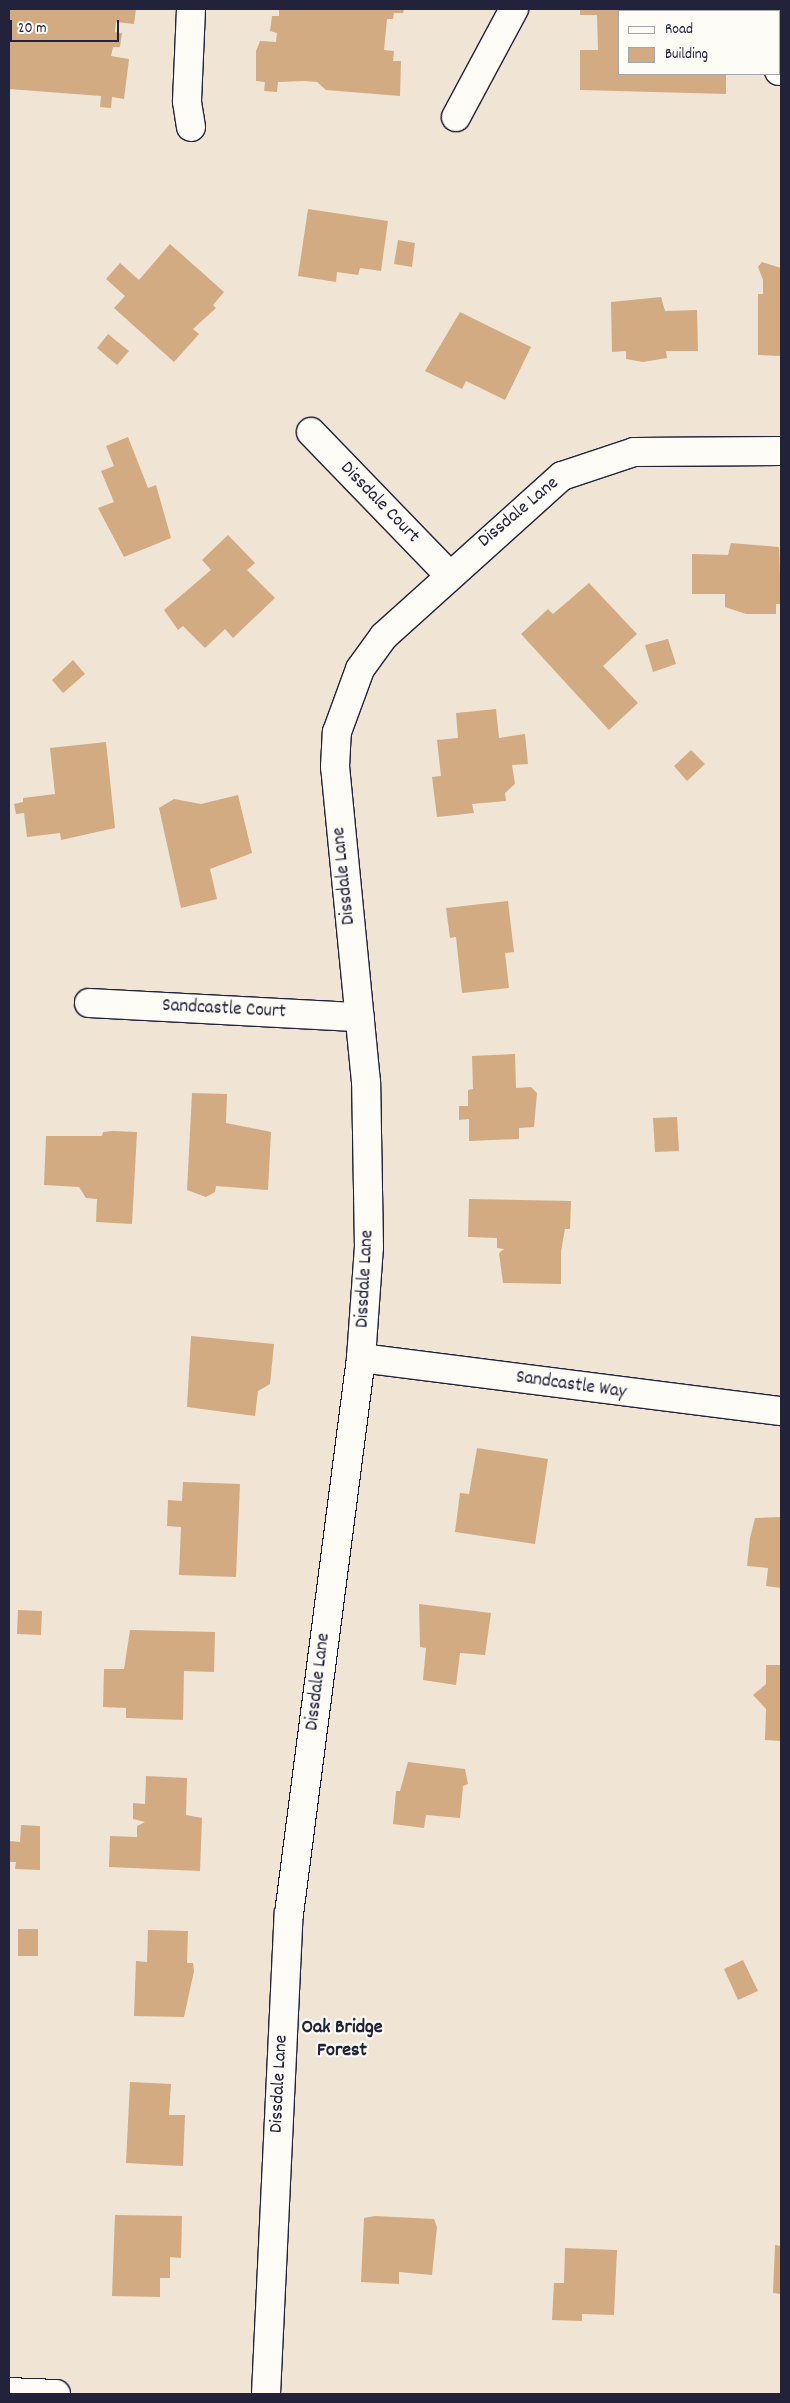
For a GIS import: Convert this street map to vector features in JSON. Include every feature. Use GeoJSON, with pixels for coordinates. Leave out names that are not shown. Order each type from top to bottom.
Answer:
{"type":"FeatureCollection","features":[{"type":"Feature","properties":{"kind":"street"},"geometry":{"type":"LineString","coordinates":[[191,9],[187,101],[191,127]]}},
{"type":"Feature","properties":{"kind":"street"},"geometry":{"type":"LineString","coordinates":[[456,117],[514,9]]}},
{"type":"Feature","properties":{"kind":"street","name":"Dissdale Court"},"geometry":{"type":"LineString","coordinates":[[311,432],[448,574]]}},
{"type":"Feature","properties":{"kind":"street","name":"Dissdale Lane"},"geometry":{"type":"LineString","coordinates":[[266,2394],[289,1914],[361,1358],[369,1247],[366,1082],[335,766],[337,732],[360,668],[384,636],[448,574],[541,491],[593,462],[634,452],[781,450]]}},
{"type":"Feature","properties":{"kind":"street","name":"Sandcastle Court"},"geometry":{"type":"LineString","coordinates":[[89,1003],[360,1017]]}},
{"type":"Feature","properties":{"kind":"street","name":"Sandcastle Way"},"geometry":{"type":"LineString","coordinates":[[361,1358],[781,1411]]}},
{"type":"Feature","properties":{"kind":"street"},"geometry":{"type":"LineString","coordinates":[[9,2392],[56,2394]]}},
{"type":"Feature","properties":{"kind":"building"},"geometry":{"type":"Polygon","coordinates":[[[9,9],[136,9],[134,24],[116,22],[115,32],[122,33],[120,47],[113,47],[111,56],[129,59],[124,99],[112,97],[111,108],[100,107],[101,96],[9,89],[9,9]]]}},
{"type":"Feature","properties":{"kind":"building"},"geometry":{"type":"Polygon","coordinates":[[[279,9],[404,9],[403,13],[394,13],[393,19],[387,19],[384,50],[394,51],[393,61],[401,61],[400,96],[326,90],[317,82],[304,81],[278,82],[277,92],[264,91],[265,82],[256,81],[256,51],[260,41],[276,42],[277,33],[270,31],[272,16],[279,16],[279,9]]]}},
{"type":"Feature","properties":{"kind":"building"},"geometry":{"type":"Polygon","coordinates":[[[580,9],[726,9],[618,10],[618,75],[726,75],[726,94],[580,90],[580,50],[598,50],[597,15],[580,15],[580,9]]]}},
{"type":"Feature","properties":{"kind":"building"},"geometry":{"type":"Polygon","coordinates":[[[308,209],[388,221],[381,271],[360,268],[358,275],[337,272],[336,282],[298,276],[308,209]]]}},
{"type":"Feature","properties":{"kind":"building"},"geometry":{"type":"Polygon","coordinates":[[[398,240],[415,243],[412,267],[394,264],[398,240]]]}},
{"type":"Feature","properties":{"kind":"building"},"geometry":{"type":"Polygon","coordinates":[[[170,244],[224,292],[213,305],[216,308],[193,329],[199,334],[174,362],[114,308],[125,296],[106,279],[120,263],[139,280],[170,244]]]}},
{"type":"Feature","properties":{"kind":"building"},"geometry":{"type":"Polygon","coordinates":[[[762,262],[781,268],[781,356],[758,355],[758,294],[763,294],[763,280],[758,267],[762,262]]]}},
{"type":"Feature","properties":{"kind":"building"},"geometry":{"type":"Polygon","coordinates":[[[661,297],[665,311],[697,310],[698,351],[666,351],[667,358],[643,362],[626,359],[626,351],[612,352],[611,302],[661,297]]]}},
{"type":"Feature","properties":{"kind":"building"},"geometry":{"type":"Polygon","coordinates":[[[460,312],[531,347],[505,400],[466,381],[462,389],[425,371],[460,312]]]}},
{"type":"Feature","properties":{"kind":"building"},"geometry":{"type":"Polygon","coordinates":[[[108,334],[129,351],[117,365],[97,348],[108,334]]]}},
{"type":"Feature","properties":{"kind":"building"},"geometry":{"type":"Polygon","coordinates":[[[128,437],[148,488],[156,485],[171,538],[124,557],[98,508],[114,502],[101,471],[114,466],[106,446],[128,437]]]}},
{"type":"Feature","properties":{"kind":"building"},"geometry":{"type":"Polygon","coordinates":[[[228,535],[255,563],[247,570],[275,598],[233,638],[225,629],[205,648],[183,626],[178,630],[164,610],[211,570],[202,560],[228,535]]]}},
{"type":"Feature","properties":{"kind":"building"},"geometry":{"type":"Polygon","coordinates":[[[731,543],[779,547],[781,604],[776,604],[776,614],[746,614],[725,607],[725,594],[692,594],[692,554],[728,555],[731,543]]]}},
{"type":"Feature","properties":{"kind":"building"},"geometry":{"type":"Polygon","coordinates":[[[589,583],[637,634],[603,666],[638,703],[609,730],[521,634],[548,609],[553,614],[589,583]]]}},
{"type":"Feature","properties":{"kind":"building"},"geometry":{"type":"Polygon","coordinates":[[[668,639],[676,664],[653,672],[645,645],[668,639]]]}},
{"type":"Feature","properties":{"kind":"building"},"geometry":{"type":"Polygon","coordinates":[[[73,660],[85,674],[63,693],[52,680],[73,660]]]}},
{"type":"Feature","properties":{"kind":"building"},"geometry":{"type":"Polygon","coordinates":[[[496,709],[499,738],[525,734],[528,764],[512,765],[515,784],[505,793],[506,801],[472,804],[474,813],[437,817],[432,777],[441,776],[437,740],[458,738],[456,713],[496,709]]]}},
{"type":"Feature","properties":{"kind":"building"},"geometry":{"type":"Polygon","coordinates":[[[106,742],[115,828],[61,840],[60,833],[27,837],[24,813],[16,814],[14,804],[23,802],[23,798],[55,794],[50,748],[106,742]]]}},
{"type":"Feature","properties":{"kind":"building"},"geometry":{"type":"Polygon","coordinates":[[[691,750],[705,764],[687,781],[674,766],[691,750]]]}},
{"type":"Feature","properties":{"kind":"building"},"geometry":{"type":"Polygon","coordinates":[[[238,795],[252,853],[210,869],[217,899],[181,908],[159,808],[174,799],[201,804],[238,795]]]}},
{"type":"Feature","properties":{"kind":"building"},"geometry":{"type":"Polygon","coordinates":[[[508,901],[514,952],[505,953],[509,988],[462,993],[456,937],[450,938],[446,908],[508,901]]]}},
{"type":"Feature","properties":{"kind":"building"},"geometry":{"type":"Polygon","coordinates":[[[515,1054],[516,1088],[531,1087],[537,1093],[534,1127],[519,1128],[519,1139],[469,1141],[469,1119],[459,1120],[459,1106],[468,1106],[468,1090],[473,1089],[472,1056],[515,1054]]]}},
{"type":"Feature","properties":{"kind":"building"},"geometry":{"type":"Polygon","coordinates":[[[192,1093],[227,1094],[226,1123],[271,1132],[268,1190],[216,1186],[215,1192],[206,1197],[187,1190],[192,1093]]]}},
{"type":"Feature","properties":{"kind":"building"},"geometry":{"type":"Polygon","coordinates":[[[677,1117],[679,1151],[655,1152],[653,1118],[677,1117]]]}},
{"type":"Feature","properties":{"kind":"building"},"geometry":{"type":"Polygon","coordinates":[[[103,1132],[137,1132],[132,1224],[96,1222],[97,1199],[86,1198],[79,1187],[44,1185],[46,1136],[102,1136],[103,1132]]]}},
{"type":"Feature","properties":{"kind":"building"},"geometry":{"type":"Polygon","coordinates":[[[469,1199],[571,1201],[570,1229],[565,1229],[561,1251],[561,1284],[503,1283],[499,1253],[504,1249],[497,1248],[497,1238],[468,1237],[469,1199]]]}},
{"type":"Feature","properties":{"kind":"building"},"geometry":{"type":"Polygon","coordinates":[[[191,1336],[274,1344],[270,1384],[258,1391],[255,1416],[187,1407],[191,1336]]]}},
{"type":"Feature","properties":{"kind":"building"},"geometry":{"type":"Polygon","coordinates":[[[477,1448],[548,1459],[535,1544],[455,1532],[460,1493],[469,1494],[477,1448]]]}},
{"type":"Feature","properties":{"kind":"building"},"geometry":{"type":"Polygon","coordinates":[[[183,1482],[240,1484],[236,1577],[179,1575],[181,1527],[167,1526],[168,1500],[182,1501],[183,1482]]]}},
{"type":"Feature","properties":{"kind":"building"},"geometry":{"type":"Polygon","coordinates":[[[781,1517],[781,1588],[766,1586],[768,1568],[747,1566],[750,1538],[755,1518],[781,1517]]]}},
{"type":"Feature","properties":{"kind":"building"},"geometry":{"type":"Polygon","coordinates":[[[419,1604],[491,1613],[485,1655],[460,1653],[456,1685],[423,1680],[426,1648],[420,1647],[419,1604]]]}},
{"type":"Feature","properties":{"kind":"building"},"geometry":{"type":"Polygon","coordinates":[[[18,1610],[42,1611],[41,1635],[17,1634],[18,1610]]]}},
{"type":"Feature","properties":{"kind":"building"},"geometry":{"type":"Polygon","coordinates":[[[130,1630],[215,1632],[214,1672],[184,1671],[183,1720],[126,1718],[126,1708],[103,1707],[104,1669],[124,1669],[130,1630]]]}},
{"type":"Feature","properties":{"kind":"building"},"geometry":{"type":"Polygon","coordinates":[[[766,1665],[781,1665],[781,1741],[765,1740],[766,1709],[753,1695],[766,1684],[766,1665]]]}},
{"type":"Feature","properties":{"kind":"building"},"geometry":{"type":"Polygon","coordinates":[[[408,1762],[465,1769],[468,1784],[463,1786],[460,1818],[426,1815],[424,1828],[393,1824],[396,1791],[400,1791],[408,1762]]]}},
{"type":"Feature","properties":{"kind":"building"},"geometry":{"type":"Polygon","coordinates":[[[146,1776],[187,1778],[186,1815],[202,1818],[200,1871],[109,1867],[110,1836],[137,1837],[137,1826],[145,1822],[133,1819],[133,1803],[145,1804],[146,1776]]]}},
{"type":"Feature","properties":{"kind":"building"},"geometry":{"type":"Polygon","coordinates":[[[21,1825],[40,1826],[40,1870],[15,1869],[16,1862],[9,1862],[9,1841],[20,1842],[21,1825]]]}},
{"type":"Feature","properties":{"kind":"building"},"geometry":{"type":"Polygon","coordinates":[[[18,1929],[38,1929],[38,1956],[18,1956],[18,1929]]]}},
{"type":"Feature","properties":{"kind":"building"},"geometry":{"type":"Polygon","coordinates":[[[148,1930],[188,1931],[187,1963],[193,1963],[194,1971],[184,2017],[134,2016],[136,1961],[147,1962],[148,1930]]]}},
{"type":"Feature","properties":{"kind":"building"},"geometry":{"type":"Polygon","coordinates":[[[743,1960],[758,1991],[738,2000],[724,1969],[743,1960]]]}},
{"type":"Feature","properties":{"kind":"building"},"geometry":{"type":"Polygon","coordinates":[[[130,2082],[171,2084],[169,2115],[185,2115],[183,2166],[126,2163],[130,2082]]]}},
{"type":"Feature","properties":{"kind":"building"},"geometry":{"type":"Polygon","coordinates":[[[115,2215],[182,2216],[181,2258],[170,2257],[170,2278],[160,2278],[160,2297],[112,2296],[115,2215]]]}},
{"type":"Feature","properties":{"kind":"building"},"geometry":{"type":"Polygon","coordinates":[[[375,2216],[434,2219],[437,2227],[432,2275],[399,2272],[399,2284],[361,2282],[364,2218],[375,2216]]]}},
{"type":"Feature","properties":{"kind":"building"},"geometry":{"type":"Polygon","coordinates":[[[775,2245],[781,2246],[781,2294],[773,2293],[775,2245]]]}},
{"type":"Feature","properties":{"kind":"building"},"geometry":{"type":"Polygon","coordinates":[[[565,2248],[617,2250],[614,2315],[582,2314],[582,2321],[552,2320],[554,2283],[564,2283],[565,2248]]]}},
{"type":"Feature","properties":{"kind":"district","name":"Oak Bridge Forest"},"geometry":{"type":"Point","coordinates":[342,2040]}}]}
